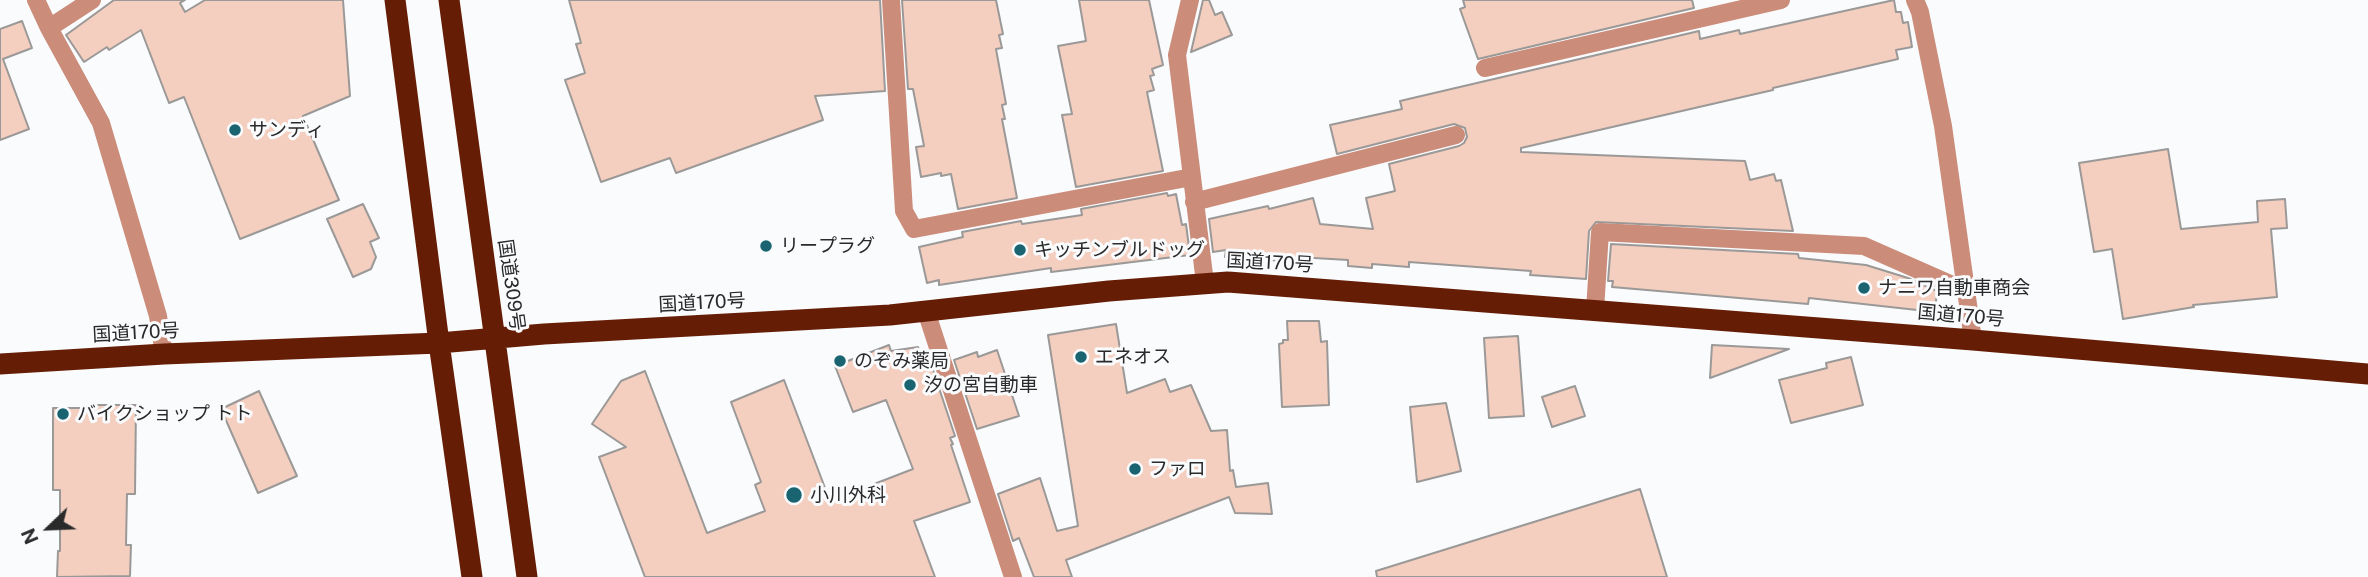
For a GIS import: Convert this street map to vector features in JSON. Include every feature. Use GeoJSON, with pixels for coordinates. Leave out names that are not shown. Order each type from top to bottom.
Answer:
{"type":"FeatureCollection","features":[{"type":"Feature","properties":{"kind":"highway"},"geometry":{"type":"LineString","coordinates":[[396,0],[439,343],[472,577]]}},
{"type":"Feature","properties":{"kind":"highway","name":"国道309号"},"geometry":{"type":"LineString","coordinates":[[449,0],[527,577]]}},
{"type":"Feature","properties":{"kind":"highway","name":"国道170号"},"geometry":{"type":"LineString","coordinates":[[0,364],[164,354],[439,343],[926,311],[1109,291],[1228,282],[1973,340],[2368,374]]}},
{"type":"Feature","properties":{"kind":"street"},"geometry":{"type":"LineString","coordinates":[[36,0],[101,123],[159,316],[164,354]]}},
{"type":"Feature","properties":{"kind":"street"},"geometry":{"type":"LineString","coordinates":[[49,28],[92,0]]}},
{"type":"Feature","properties":{"kind":"street"},"geometry":{"type":"LineString","coordinates":[[891,0],[904,211],[914,229],[1192,177]]}},
{"type":"Feature","properties":{"kind":"street"},"geometry":{"type":"LineString","coordinates":[[1179,0],[1183,26]]}},
{"type":"Feature","properties":{"kind":"street"},"geometry":{"type":"LineString","coordinates":[[1190,0],[1177,55],[1205,283]]}},
{"type":"Feature","properties":{"kind":"street"},"geometry":{"type":"LineString","coordinates":[[1485,68],[1781,0]]}},
{"type":"Feature","properties":{"kind":"street"},"geometry":{"type":"LineString","coordinates":[[1915,0],[1920,12],[1943,126],[1973,340]]}},
{"type":"Feature","properties":{"kind":"street"},"geometry":{"type":"LineString","coordinates":[[1195,202],[1456,135]]}},
{"type":"Feature","properties":{"kind":"street"},"geometry":{"type":"LineString","coordinates":[[1595,310],[1600,232],[1864,246],[1966,291]]}},
{"type":"Feature","properties":{"kind":"street"},"geometry":{"type":"LineString","coordinates":[[926,311],[1013,577]]}},
{"type":"Feature","properties":{"kind":"building"},"geometry":{"type":"Polygon","coordinates":[[[114,0],[185,0],[180,3],[185,12],[205,0],[343,0],[350,96],[303,116],[339,200],[240,239],[184,97],[169,103],[141,30],[84,62],[66,35],[114,0]]]}},
{"type":"Feature","properties":{"kind":"building"},"geometry":{"type":"Polygon","coordinates":[[[569,0],[880,0],[885,91],[815,96],[823,120],[676,173],[670,158],[601,182],[565,80],[585,73],[576,44],[581,43],[569,0]]]}},
{"type":"Feature","properties":{"kind":"building"},"geometry":{"type":"Polygon","coordinates":[[[902,0],[996,0],[1003,34],[999,35],[1002,48],[996,49],[1006,104],[1002,105],[1005,119],[1002,119],[1017,198],[958,209],[951,174],[921,177],[916,147],[924,146],[913,89],[908,89],[902,0]]]}},
{"type":"Feature","properties":{"kind":"building"},"geometry":{"type":"Polygon","coordinates":[[[1079,0],[1149,0],[1163,65],[1152,69],[1154,75],[1150,76],[1154,90],[1147,92],[1163,171],[1076,187],[1062,115],[1072,114],[1058,46],[1086,41],[1079,0]]]}},
{"type":"Feature","properties":{"kind":"building"},"geometry":{"type":"Polygon","coordinates":[[[1203,0],[1209,0],[1215,15],[1222,12],[1232,35],[1191,52],[1203,0]]]}},
{"type":"Feature","properties":{"kind":"building"},"geometry":{"type":"Polygon","coordinates":[[[1463,0],[1692,0],[1694,8],[1478,59],[1460,9],[1465,7],[1463,0]]]}},
{"type":"Feature","properties":{"kind":"building"},"geometry":{"type":"Polygon","coordinates":[[[1894,0],[1896,12],[1901,12],[1903,23],[1908,22],[1912,47],[1896,50],[1898,59],[1521,148],[1521,152],[1745,161],[1750,180],[1774,174],[1776,181],[1781,180],[1793,231],[1596,222],[1589,231],[1586,279],[1530,275],[1531,271],[1409,262],[1409,267],[1372,264],[1372,268],[1348,266],[1348,260],[1297,257],[1297,262],[1225,257],[1226,250],[1213,252],[1209,219],[1313,198],[1320,224],[1373,229],[1366,198],[1395,191],[1389,164],[1459,146],[1467,137],[1465,128],[1454,124],[1337,154],[1330,125],[1402,109],[1400,101],[1699,31],[1700,39],[1739,30],[1740,34],[1894,0]]]}},
{"type":"Feature","properties":{"kind":"building"},"geometry":{"type":"Polygon","coordinates":[[[22,21],[32,48],[3,59],[29,129],[0,140],[0,29],[22,21]]]}},
{"type":"Feature","properties":{"kind":"building"},"geometry":{"type":"Polygon","coordinates":[[[2168,149],[2181,229],[2258,222],[2257,201],[2285,199],[2287,228],[2271,229],[2277,297],[2193,305],[2194,307],[2123,319],[2112,249],[2094,252],[2079,163],[2168,149]]]}},
{"type":"Feature","properties":{"kind":"building"},"geometry":{"type":"Polygon","coordinates":[[[1167,193],[1168,196],[1176,194],[1182,225],[1186,224],[1190,255],[1051,272],[1051,268],[939,285],[939,280],[927,283],[919,247],[963,237],[962,232],[1021,221],[1022,224],[1082,215],[1081,209],[1167,193]]]}},
{"type":"Feature","properties":{"kind":"building"},"geometry":{"type":"Polygon","coordinates":[[[363,204],[379,238],[370,242],[376,257],[371,269],[353,277],[327,219],[363,204]]]}},
{"type":"Feature","properties":{"kind":"building"},"geometry":{"type":"Polygon","coordinates":[[[1611,244],[1798,254],[1799,258],[1866,265],[1908,278],[1937,291],[1935,312],[1809,298],[1808,304],[1612,287],[1613,281],[1608,281],[1611,244]]]}},
{"type":"Feature","properties":{"kind":"building"},"geometry":{"type":"Polygon","coordinates":[[[1287,321],[1319,321],[1321,342],[1327,341],[1329,405],[1282,407],[1279,344],[1288,340],[1287,321]]]}},
{"type":"Feature","properties":{"kind":"building"},"geometry":{"type":"Polygon","coordinates":[[[1116,324],[1127,393],[1165,379],[1170,392],[1191,385],[1211,431],[1227,430],[1230,471],[1233,470],[1236,487],[1268,483],[1272,514],[1235,513],[1229,497],[1066,560],[1072,577],[1034,577],[1019,538],[1013,541],[998,494],[1040,478],[1057,531],[1078,526],[1048,335],[1116,324]]]}},
{"type":"Feature","properties":{"kind":"building"},"geometry":{"type":"Polygon","coordinates":[[[1518,336],[1524,416],[1489,418],[1484,338],[1518,336]]]}},
{"type":"Feature","properties":{"kind":"building"},"geometry":{"type":"Polygon","coordinates":[[[889,345],[891,351],[918,347],[927,369],[932,367],[955,436],[950,438],[953,444],[951,445],[970,502],[914,521],[935,577],[645,577],[599,457],[626,447],[592,424],[621,381],[645,371],[707,533],[765,511],[755,485],[761,482],[731,402],[784,380],[830,501],[913,469],[886,400],[853,412],[835,366],[889,345]]]}},
{"type":"Feature","properties":{"kind":"building"},"geometry":{"type":"Polygon","coordinates":[[[1712,345],[1789,349],[1710,378],[1712,345]]]}},
{"type":"Feature","properties":{"kind":"building"},"geometry":{"type":"Polygon","coordinates":[[[997,350],[1019,416],[977,429],[954,360],[977,352],[978,357],[997,350]]]}},
{"type":"Feature","properties":{"kind":"building"},"geometry":{"type":"Polygon","coordinates":[[[1851,357],[1863,405],[1791,423],[1779,380],[1827,368],[1826,363],[1851,357]]]}},
{"type":"Feature","properties":{"kind":"building"},"geometry":{"type":"Polygon","coordinates":[[[1575,386],[1585,416],[1552,427],[1542,397],[1575,386]]]}},
{"type":"Feature","properties":{"kind":"building"},"geometry":{"type":"Polygon","coordinates":[[[259,391],[297,476],[258,493],[221,409],[259,391]]]}},
{"type":"Feature","properties":{"kind":"building"},"geometry":{"type":"Polygon","coordinates":[[[1446,403],[1461,471],[1417,482],[1410,407],[1446,403]]]}},
{"type":"Feature","properties":{"kind":"building"},"geometry":{"type":"Polygon","coordinates":[[[93,405],[136,405],[135,494],[127,494],[126,545],[131,545],[130,576],[57,577],[60,551],[60,490],[53,490],[53,408],[93,408],[93,405]]]}},
{"type":"Feature","properties":{"kind":"building"},"geometry":{"type":"Polygon","coordinates":[[[1640,489],[1667,577],[1377,577],[1376,571],[1640,489]]]}},
{"type":"Feature","properties":{"kind":"place","name":"サンディ"},"geometry":{"type":"Point","coordinates":[235,130]}},
{"type":"Feature","properties":{"kind":"place","name":"リープラグ"},"geometry":{"type":"Point","coordinates":[766,246]}},
{"type":"Feature","properties":{"kind":"place","name":"キッチンブルドッグ"},"geometry":{"type":"Point","coordinates":[1020,250]}},
{"type":"Feature","properties":{"kind":"place","name":"ナニワ自動車商会"},"geometry":{"type":"Point","coordinates":[1864,288]}},
{"type":"Feature","properties":{"kind":"place","name":"エネオス"},"geometry":{"type":"Point","coordinates":[1081,357]}},
{"type":"Feature","properties":{"kind":"place","name":"のぞみ薬局"},"geometry":{"type":"Point","coordinates":[840,361]}},
{"type":"Feature","properties":{"kind":"place","name":"汐の宮自動車"},"geometry":{"type":"Point","coordinates":[910,385]}},
{"type":"Feature","properties":{"kind":"place","name":"バイクショップ トト"},"geometry":{"type":"Point","coordinates":[63,414]}},
{"type":"Feature","properties":{"kind":"place","name":"ファロ"},"geometry":{"type":"Point","coordinates":[1135,469]}},
{"type":"Feature","properties":{"kind":"place","name":"小川外科"},"geometry":{"type":"Point","coordinates":[794,495]}}]}
